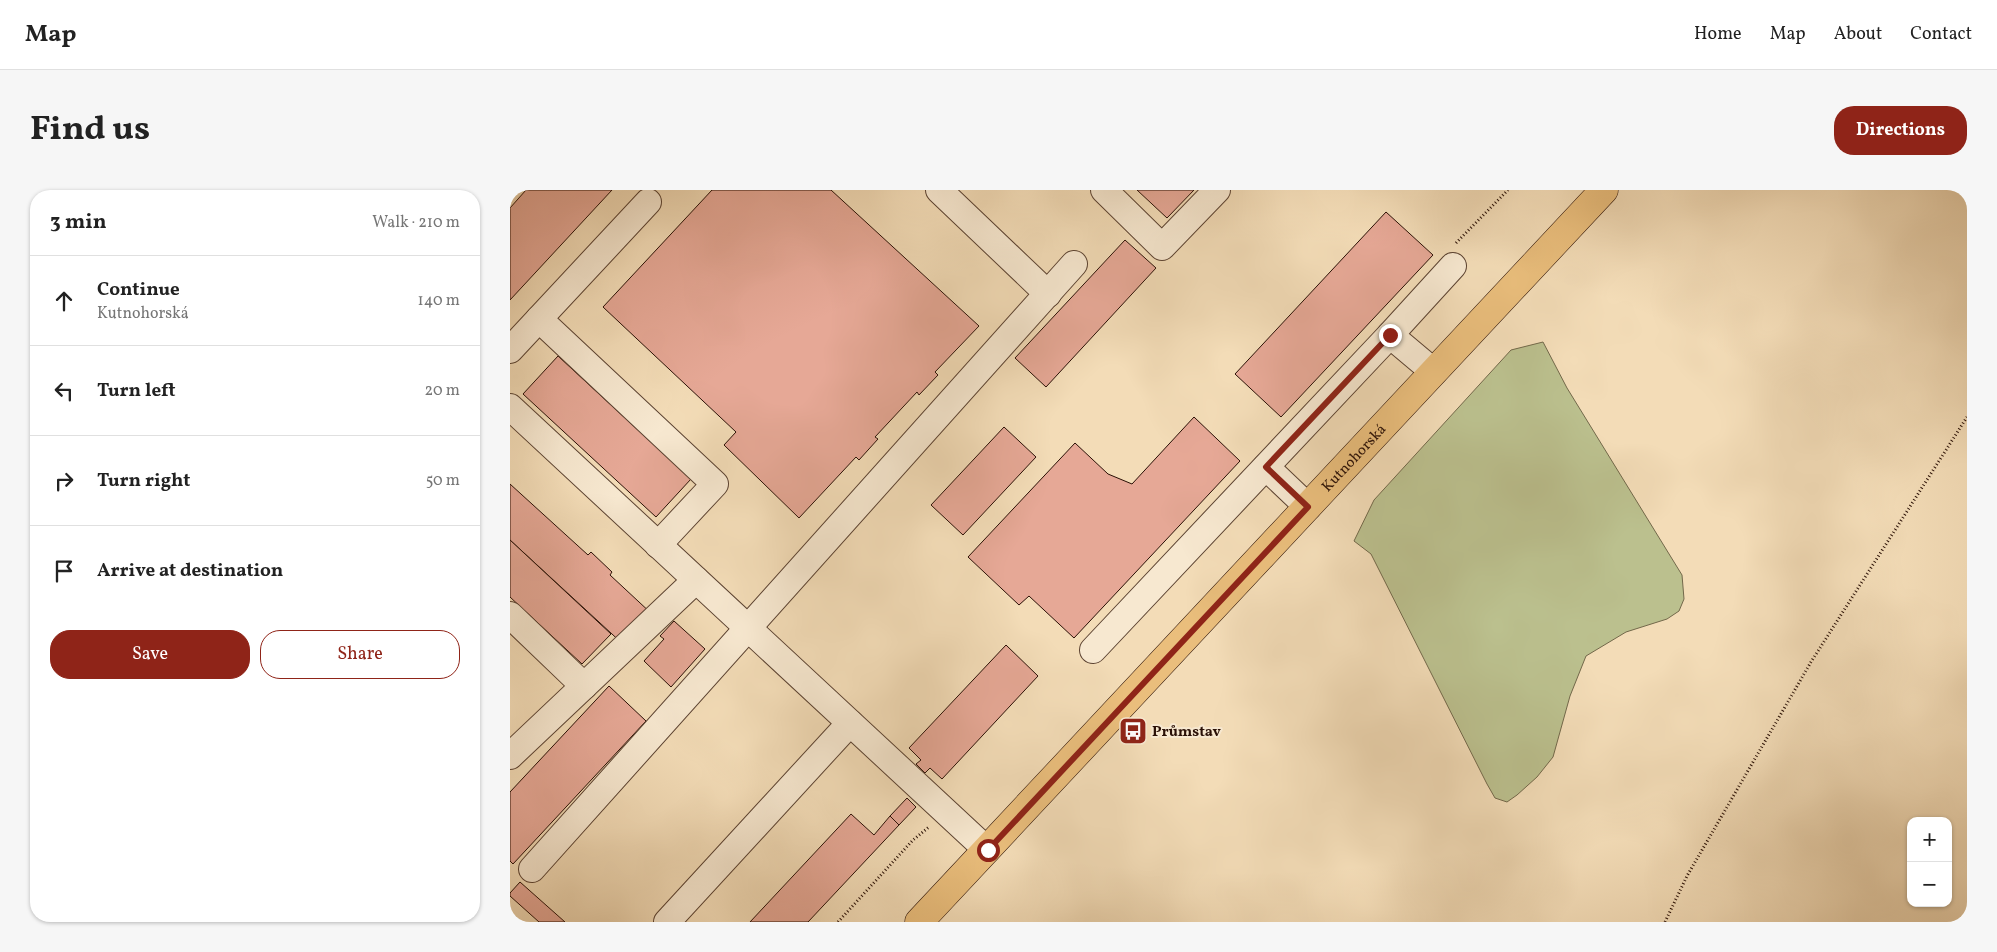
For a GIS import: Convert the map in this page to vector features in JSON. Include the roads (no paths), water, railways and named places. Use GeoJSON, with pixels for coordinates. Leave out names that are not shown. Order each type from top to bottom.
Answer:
{"type":"FeatureCollection","features":[{"type":"Feature","properties":{"kind":"main road","name":"Kutnohorská"},"geometry":{"type":"LineString","coordinates":[[920,922],[1604,190]]}},
{"type":"Feature","properties":{"kind":"lane"},"geometry":{"type":"LineString","coordinates":[[939,190],[1048,294]]}},
{"type":"Feature","properties":{"kind":"lane"},"geometry":{"type":"LineString","coordinates":[[1104,190],[1162,246],[1217,190]]}},
{"type":"Feature","properties":{"kind":"lane"},"geometry":{"type":"LineString","coordinates":[[510,350],[648,202]]}},
{"type":"Feature","properties":{"kind":"lane"},"geometry":{"type":"LineString","coordinates":[[532,869],[1074,264]]}},
{"type":"Feature","properties":{"kind":"lane"},"geometry":{"type":"LineString","coordinates":[[1093,650],[1453,266]]}},
{"type":"Feature","properties":{"kind":"lane"},"geometry":{"type":"LineString","coordinates":[[539,319],[715,484],[658,544]]}},
{"type":"Feature","properties":{"kind":"lane"},"geometry":{"type":"LineString","coordinates":[[1390,335],[1434,372]]}},
{"type":"Feature","properties":{"kind":"lane"},"geometry":{"type":"LineString","coordinates":[[510,407],[988,850]]}},
{"type":"Feature","properties":{"kind":"lane"},"geometry":{"type":"LineString","coordinates":[[1266,467],[1308,507]]}},
{"type":"Feature","properties":{"kind":"lane"},"geometry":{"type":"LineString","coordinates":[[510,756],[696,580]]}},
{"type":"Feature","properties":{"kind":"lane"},"geometry":{"type":"LineString","coordinates":[[510,615],[584,686]]}},
{"type":"Feature","properties":{"kind":"lane"},"geometry":{"type":"LineString","coordinates":[[667,922],[850,723]]}},
{"type":"Feature","properties":{"kind":"place","name":"Průmstav"},"geometry":{"type":"Point","coordinates":[1133,731]}}]}
